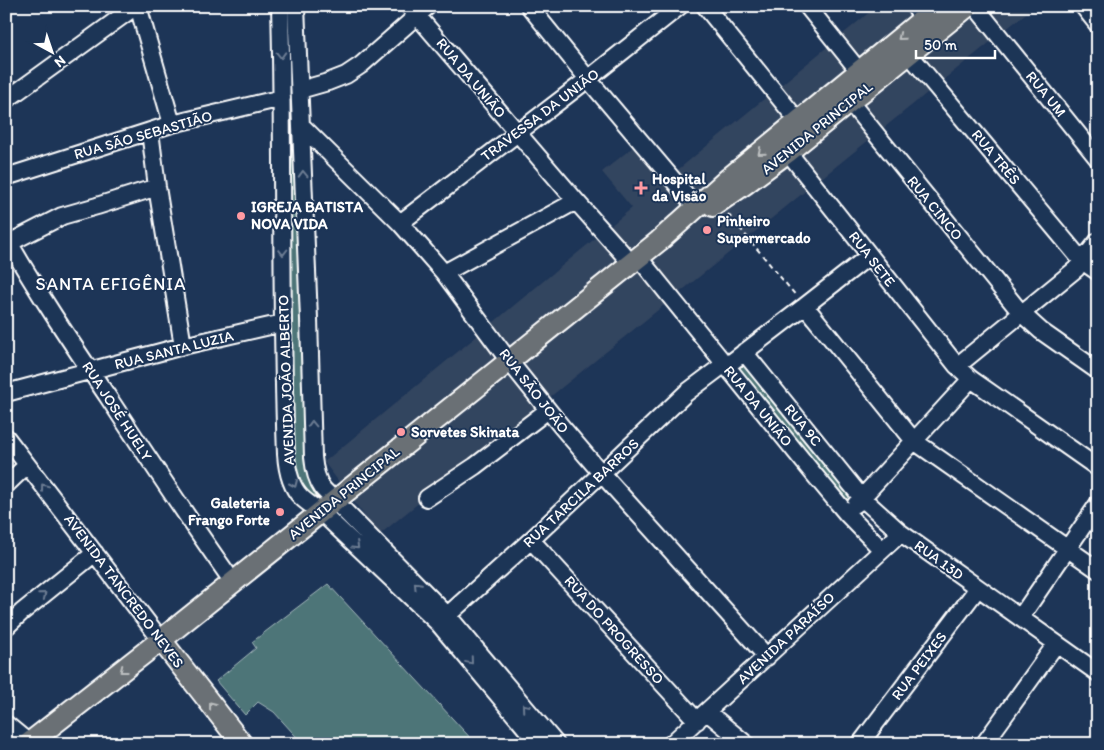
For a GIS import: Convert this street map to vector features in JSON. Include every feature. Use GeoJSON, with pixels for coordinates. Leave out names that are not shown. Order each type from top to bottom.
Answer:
{"type":"FeatureCollection","features":[{"type":"Feature","properties":{"kind":"main road","name":"AVENIDA PRINCIPAL"},"geometry":{"type":"LineString","coordinates":[[659,241],[718,203],[788,152],[968,6]]}},
{"type":"Feature","properties":{"kind":"main road","name":"AVENIDA PRINCIPAL"},"geometry":{"type":"LineString","coordinates":[[28,744],[161,640],[659,241],[729,178],[859,71],[926,10]]}},
{"type":"Feature","properties":{"kind":"main road","name":"AVENIDA TANCREDO NEVES"},"geometry":{"type":"LineString","coordinates":[[161,640],[242,744]]}},
{"type":"Feature","properties":{"kind":"street"},"geometry":{"type":"LineString","coordinates":[[6,100],[137,6],[172,124]]}},
{"type":"Feature","properties":{"kind":"street","name":"AVENIDA JOÃO ALBERTO"},"geometry":{"type":"LineString","coordinates":[[280,6],[283,323],[287,464],[294,486],[300,496],[328,506],[443,620],[556,744]]}},
{"type":"Feature","properties":{"kind":"street","name":"AVENIDA JOÃO ALBERTO"},"geometry":{"type":"LineString","coordinates":[[296,6],[313,457],[314,470],[318,482],[323,488],[328,506]]}},
{"type":"Feature","properties":{"kind":"street"},"geometry":{"type":"LineString","coordinates":[[529,6],[696,207]]}},
{"type":"Feature","properties":{"kind":"street","name":"TRAVESSA DA UNIÃO"},"geometry":{"type":"LineString","coordinates":[[400,223],[680,6]]}},
{"type":"Feature","properties":{"kind":"street"},"geometry":{"type":"LineString","coordinates":[[705,6],[798,121]]}},
{"type":"Feature","properties":{"kind":"street"},"geometry":{"type":"LineString","coordinates":[[807,6],[859,71]]}},
{"type":"Feature","properties":{"kind":"street","name":"RUA UM"},"geometry":{"type":"LineString","coordinates":[[975,6],[1098,159]]}},
{"type":"Feature","properties":{"kind":"street"},"geometry":{"type":"LineString","coordinates":[[1083,6],[1098,25]]}},
{"type":"Feature","properties":{"kind":"street"},"geometry":{"type":"LineString","coordinates":[[300,90],[346,75],[361,65],[418,9]]}},
{"type":"Feature","properties":{"kind":"street","name":"RUA DA UNIÃO"},"geometry":{"type":"LineString","coordinates":[[418,9],[517,132],[576,201],[635,260],[725,364],[847,514],[882,550]]}},
{"type":"Feature","properties":{"kind":"street","name":"RUA TRÊS"},"geometry":{"type":"LineString","coordinates":[[909,54],[1082,261],[1098,272]]}},
{"type":"Feature","properties":{"kind":"street","name":"RUA SÃO SEBASTIÃO"},"geometry":{"type":"LineString","coordinates":[[6,177],[172,124],[282,98]]}},
{"type":"Feature","properties":{"kind":"street","name":"RUA CINCO"},"geometry":{"type":"LineString","coordinates":[[850,102],[1021,313],[1041,331],[1098,371]]}},
{"type":"Feature","properties":{"kind":"street","name":"RUA SÃO JOÃO"},"geometry":{"type":"LineString","coordinates":[[301,125],[400,223],[444,273],[548,410],[602,474],[767,657]]}},
{"type":"Feature","properties":{"kind":"street"},"geometry":{"type":"LineString","coordinates":[[150,131],[157,187],[183,346]]}},
{"type":"Feature","properties":{"kind":"street","name":"RUA SETE"},"geometry":{"type":"LineString","coordinates":[[788,152],[957,366],[971,379],[1098,468]]}},
{"type":"Feature","properties":{"kind":"street"},"geometry":{"type":"LineString","coordinates":[[8,240],[62,216],[157,187]]}},
{"type":"Feature","properties":{"kind":"street"},"geometry":{"type":"LineString","coordinates":[[444,273],[576,201]]}},
{"type":"Feature","properties":{"kind":"street","name":"RUA JOSÉ HUELY"},"geometry":{"type":"LineString","coordinates":[[8,240],[90,370],[196,531],[233,582]]}},
{"type":"Feature","properties":{"kind":"street"},"geometry":{"type":"LineString","coordinates":[[957,366],[1076,269],[1098,241]]}},
{"type":"Feature","properties":{"kind":"street","name":"RUA TARCILA BARROS"},"geometry":{"type":"LineString","coordinates":[[443,620],[602,474],[686,393],[725,364],[733,361],[870,256]]}},
{"type":"Feature","properties":{"kind":"street"},"geometry":{"type":"LineString","coordinates":[[805,306],[914,440],[1098,570]]}},
{"type":"Feature","properties":{"kind":"street","name":"RUA SANTA LUZIA"},"geometry":{"type":"LineString","coordinates":[[6,393],[183,346],[283,323]]}},
{"type":"Feature","properties":{"kind":"street","name":"RUA 9C"},"geometry":{"type":"LineString","coordinates":[[744,352],[862,498]]}},
{"type":"Feature","properties":{"kind":"street"},"geometry":{"type":"LineString","coordinates":[[847,514],[971,379]]}},
{"type":"Feature","properties":{"kind":"street"},"geometry":{"type":"LineString","coordinates":[[427,498],[475,466],[548,410]]}},
{"type":"Feature","properties":{"kind":"street","name":"AVENIDA TANCREDO NEVES"},"geometry":{"type":"LineString","coordinates":[[6,437],[161,640]]}},
{"type":"Feature","properties":{"kind":"street"},"geometry":{"type":"LineString","coordinates":[[6,484],[27,465]]}},
{"type":"Feature","properties":{"kind":"street","name":"RUA 13D"},"geometry":{"type":"LineString","coordinates":[[862,498],[901,533],[1098,673]]}},
{"type":"Feature","properties":{"kind":"street"},"geometry":{"type":"LineString","coordinates":[[1020,618],[1098,504]]}},
{"type":"Feature","properties":{"kind":"street","name":"AVENIDA PARAÍSO"},"geometry":{"type":"LineString","coordinates":[[672,744],[901,533]]}},
{"type":"Feature","properties":{"kind":"street","name":"RUA DO PROGRESSO"},"geometry":{"type":"LineString","coordinates":[[531,540],[702,716],[746,744]]}},
{"type":"Feature","properties":{"kind":"street"},"geometry":{"type":"LineString","coordinates":[[6,627],[95,553]]}},
{"type":"Feature","properties":{"kind":"street","name":"RUA PEIXES"},"geometry":{"type":"LineString","coordinates":[[860,744],[978,588]]}},
{"type":"Feature","properties":{"kind":"street","name":"AVENIDA JOÃO ALBERTO"},"geometry":{"type":"LineString","coordinates":[[443,620],[539,744]]}},
{"type":"Feature","properties":{"kind":"street"},"geometry":{"type":"LineString","coordinates":[[984,744],[1056,644]]}},
{"type":"Feature","properties":{"kind":"street"},"geometry":{"type":"LineString","coordinates":[[6,724],[28,744]]}},
{"type":"Feature","properties":{"kind":"path"},"geometry":{"type":"LineString","coordinates":[[718,203],[805,306]]}},
{"type":"Feature","properties":{"kind":"shaded area"},"geometry":{"type":"Polygon","coordinates":[[[877,6],[1035,6],[379,535],[324,462],[632,208],[602,172],[633,147],[663,182],[877,6]]]}},
{"type":"Feature","properties":{"kind":"green space"},"geometry":{"type":"Polygon","coordinates":[[[285,6],[291,6],[306,328],[325,499],[318,506],[303,491],[293,467],[285,6]]]}},
{"type":"Feature","properties":{"kind":"green space"},"geometry":{"type":"Polygon","coordinates":[[[746,361],[857,498],[848,507],[735,369],[746,361]]]}},
{"type":"Feature","properties":{"kind":"green space"},"geometry":{"type":"Polygon","coordinates":[[[328,584],[476,744],[301,744],[274,712],[258,702],[245,715],[216,681],[256,648],[252,642],[328,584]]]}},
{"type":"Feature","properties":{"kind":"place","name":"Hospital da Visão"},"geometry":{"type":"Point","coordinates":[641,188]}},
{"type":"Feature","properties":{"kind":"place","name":"IGREJA BATISTA NOVA VIDA"},"geometry":{"type":"Point","coordinates":[241,216]}},
{"type":"Feature","properties":{"kind":"place","name":"Pinheiro Supermercado"},"geometry":{"type":"Point","coordinates":[707,230]}},
{"type":"Feature","properties":{"kind":"place","name":"Sorvetes Skinata"},"geometry":{"type":"Point","coordinates":[401,432]}},
{"type":"Feature","properties":{"kind":"place","name":"Galeteria Frango Forte"},"geometry":{"type":"Point","coordinates":[280,512]}},
{"type":"Feature","properties":{"kind":"district","name":"SANTA EFIGÊNIA"},"geometry":{"type":"Point","coordinates":[111,284]}}]}
